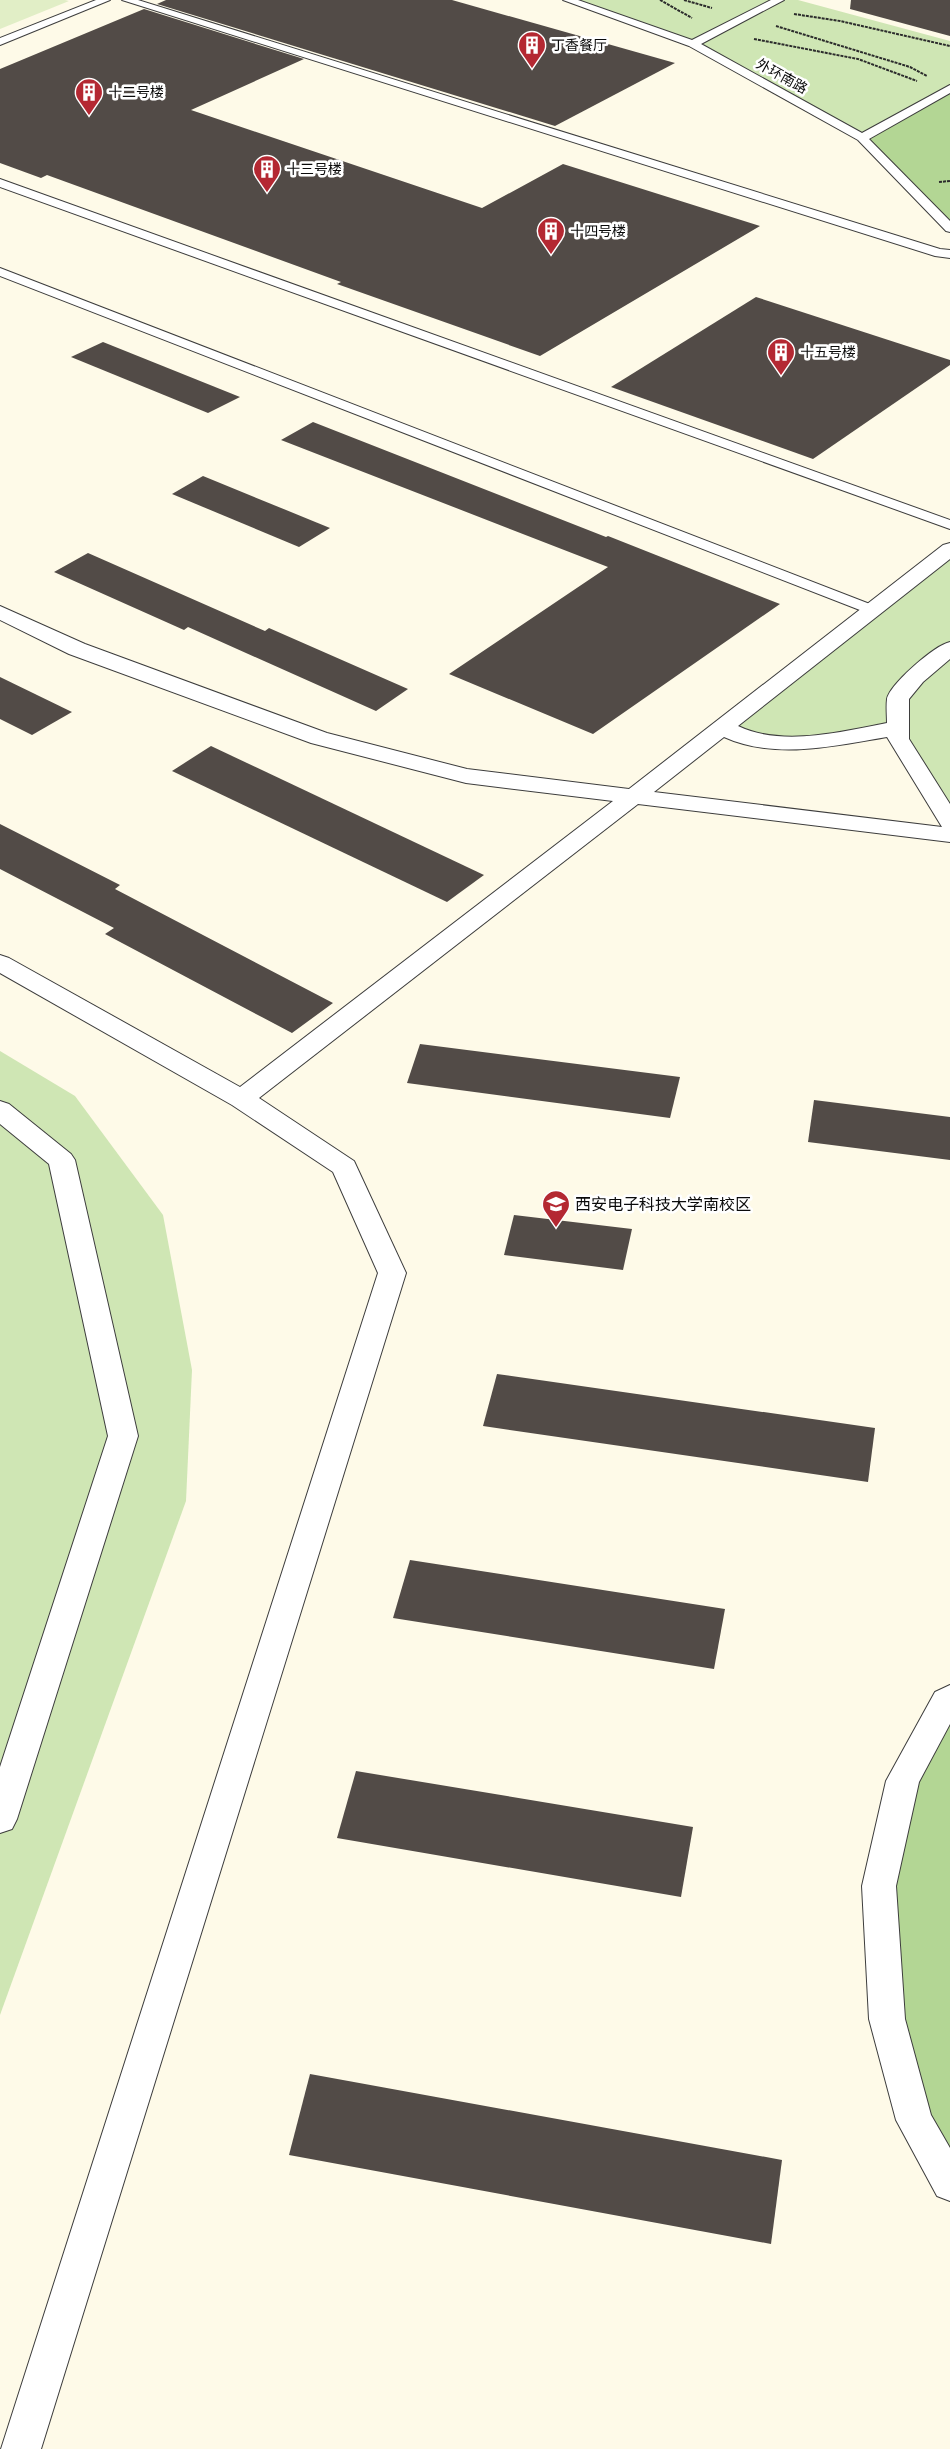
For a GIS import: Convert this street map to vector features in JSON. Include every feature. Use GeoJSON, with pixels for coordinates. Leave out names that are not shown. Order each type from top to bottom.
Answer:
{"type":"FeatureCollection","features":[{"type":"Feature","properties":{"kind":"street"},"geometry":{"type":"LineString","coordinates":[[241,1099],[633,797],[870,609],[950,549]]}},
{"type":"Feature","properties":{"kind":"street"},"geometry":{"type":"LineString","coordinates":[[0,612],[77,649],[319,738],[466,776],[950,835]]}},
{"type":"Feature","properties":{"kind":"street"},"geometry":{"type":"LineString","coordinates":[[950,648],[915,677],[898,698],[898,739],[950,822]]}},
{"type":"Feature","properties":{"kind":"street"},"geometry":{"type":"LineString","coordinates":[[722,727],[743,737],[765,742],[853,736],[898,728]]}},
{"type":"Feature","properties":{"kind":"street"},"geometry":{"type":"LineString","coordinates":[[0,963],[241,1099],[344,1168],[392,1273],[21,2449]]}},
{"type":"Feature","properties":{"kind":"street"},"geometry":{"type":"LineString","coordinates":[[0,1110],[62,1160],[123,1436],[0,1819]]}},
{"type":"Feature","properties":{"kind":"street"},"geometry":{"type":"LineString","coordinates":[[950,1698],[946,1701],[903,1781],[880,1886],[886,2019],[914,2120],[950,2184]]}},
{"type":"Feature","properties":{"kind":"lane"},"geometry":{"type":"LineString","coordinates":[[0,42],[105,0]]}},
{"type":"Feature","properties":{"kind":"lane"},"geometry":{"type":"LineString","coordinates":[[127,0],[930,250],[950,254]]}},
{"type":"Feature","properties":{"kind":"lane","name":"外环南路"},"geometry":{"type":"LineString","coordinates":[[568,0],[693,44],[862,138],[950,228]]}},
{"type":"Feature","properties":{"kind":"lane"},"geometry":{"type":"LineString","coordinates":[[693,44],[779,0]]}},
{"type":"Feature","properties":{"kind":"lane"},"geometry":{"type":"LineString","coordinates":[[862,138],[947,90]]}},
{"type":"Feature","properties":{"kind":"lane"},"geometry":{"type":"LineString","coordinates":[[0,183],[950,525]]}},
{"type":"Feature","properties":{"kind":"lane"},"geometry":{"type":"LineString","coordinates":[[0,272],[870,609]]}},
{"type":"Feature","properties":{"kind":"path"},"geometry":{"type":"LineString","coordinates":[[660,0],[717,32],[852,57],[947,90]]}},
{"type":"Feature","properties":{"kind":"path"},"geometry":{"type":"LineString","coordinates":[[762,9],[840,21],[950,46]]}},
{"type":"Feature","properties":{"kind":"path"},"geometry":{"type":"LineString","coordinates":[[746,17],[910,67],[947,90]]}},
{"type":"Feature","properties":{"kind":"green space"},"geometry":{"type":"Polygon","coordinates":[[[0,0],[65,0],[69,1],[0,29],[0,0]]]}},
{"type":"Feature","properties":{"kind":"green space"},"geometry":{"type":"Polygon","coordinates":[[[568,0],[798,0],[950,41],[950,88],[862,138],[693,44],[568,0]]]}},
{"type":"Feature","properties":{"kind":"green space"},"geometry":{"type":"Polygon","coordinates":[[[950,88],[950,228],[862,138],[950,88]]]}},
{"type":"Feature","properties":{"kind":"green space"},"geometry":{"type":"Polygon","coordinates":[[[950,549],[950,822],[898,728],[796,741],[722,727],[950,549]]]}},
{"type":"Feature","properties":{"kind":"green space"},"geometry":{"type":"Polygon","coordinates":[[[0,1051],[75,1096],[163,1215],[192,1370],[186,1501],[0,2015],[0,1051]]]}},
{"type":"Feature","properties":{"kind":"green space"},"geometry":{"type":"Polygon","coordinates":[[[950,1698],[950,2184],[914,2120],[879,1886],[950,1698]]]}},
{"type":"Feature","properties":{"kind":"building"},"geometry":{"type":"Polygon","coordinates":[[[166,0],[452,0],[675,63],[555,126],[157,4],[166,0]]]}},
{"type":"Feature","properties":{"kind":"building"},"geometry":{"type":"Polygon","coordinates":[[[851,0],[950,0],[950,36],[850,9],[851,0]]]}},
{"type":"Feature","properties":{"kind":"building"},"geometry":{"type":"Polygon","coordinates":[[[144,9],[304,59],[191,110],[482,208],[563,164],[760,226],[540,356],[337,284],[341,282],[47,175],[41,178],[0,163],[0,69],[144,9]]]}},
{"type":"Feature","properties":{"kind":"building","name":"十五号楼"},"geometry":{"type":"Polygon","coordinates":[[[756,297],[950,360],[950,365],[813,459],[611,387],[756,297]]]}},
{"type":"Feature","properties":{"kind":"building"},"geometry":{"type":"Polygon","coordinates":[[[103,342],[240,397],[208,413],[71,357],[103,342]]]}},
{"type":"Feature","properties":{"kind":"building"},"geometry":{"type":"Polygon","coordinates":[[[313,422],[780,604],[593,734],[449,674],[608,567],[281,440],[313,422]]]}},
{"type":"Feature","properties":{"kind":"building"},"geometry":{"type":"Polygon","coordinates":[[[203,476],[330,528],[299,547],[172,494],[203,476]]]}},
{"type":"Feature","properties":{"kind":"building"},"geometry":{"type":"Polygon","coordinates":[[[88,553],[265,631],[269,628],[408,689],[376,711],[188,627],[184,630],[54,572],[88,553]]]}},
{"type":"Feature","properties":{"kind":"building"},"geometry":{"type":"Polygon","coordinates":[[[0,677],[72,712],[32,735],[0,719],[0,677]]]}},
{"type":"Feature","properties":{"kind":"building"},"geometry":{"type":"Polygon","coordinates":[[[211,746],[484,875],[447,902],[172,771],[211,746]]]}},
{"type":"Feature","properties":{"kind":"building"},"geometry":{"type":"Polygon","coordinates":[[[0,824],[120,885],[115,889],[333,1003],[292,1033],[105,934],[114,928],[0,869],[0,824]]]}},
{"type":"Feature","properties":{"kind":"building"},"geometry":{"type":"Polygon","coordinates":[[[420,1044],[680,1077],[670,1118],[407,1083],[420,1044]]]}},
{"type":"Feature","properties":{"kind":"building"},"geometry":{"type":"Polygon","coordinates":[[[814,1100],[950,1117],[950,1160],[808,1142],[814,1100]]]}},
{"type":"Feature","properties":{"kind":"building"},"geometry":{"type":"Polygon","coordinates":[[[514,1215],[632,1229],[623,1270],[504,1255],[514,1215]]]}},
{"type":"Feature","properties":{"kind":"building"},"geometry":{"type":"Polygon","coordinates":[[[497,1374],[875,1428],[868,1482],[483,1426],[497,1374]]]}},
{"type":"Feature","properties":{"kind":"building"},"geometry":{"type":"Polygon","coordinates":[[[410,1560],[725,1609],[714,1669],[393,1618],[410,1560]]]}},
{"type":"Feature","properties":{"kind":"building"},"geometry":{"type":"Polygon","coordinates":[[[356,1771],[693,1827],[681,1897],[337,1838],[356,1771]]]}},
{"type":"Feature","properties":{"kind":"building"},"geometry":{"type":"Polygon","coordinates":[[[310,2074],[782,2160],[771,2244],[289,2155],[310,2074]]]}},
{"type":"Feature","properties":{"kind":"place","name":"丁香餐厅"},"geometry":{"type":"Point","coordinates":[532,69]}},
{"type":"Feature","properties":{"kind":"place","name":"十二号楼"},"geometry":{"type":"Point","coordinates":[89,116]}},
{"type":"Feature","properties":{"kind":"place","name":"十三号楼"},"geometry":{"type":"Point","coordinates":[267,193]}},
{"type":"Feature","properties":{"kind":"place","name":"十四号楼"},"geometry":{"type":"Point","coordinates":[551,255]}},
{"type":"Feature","properties":{"kind":"place","name":"十五号楼"},"geometry":{"type":"Point","coordinates":[781,376]}},
{"type":"Feature","properties":{"kind":"place","name":"西安电子科技大学南校区"},"geometry":{"type":"Point","coordinates":[556,1228]}}]}
